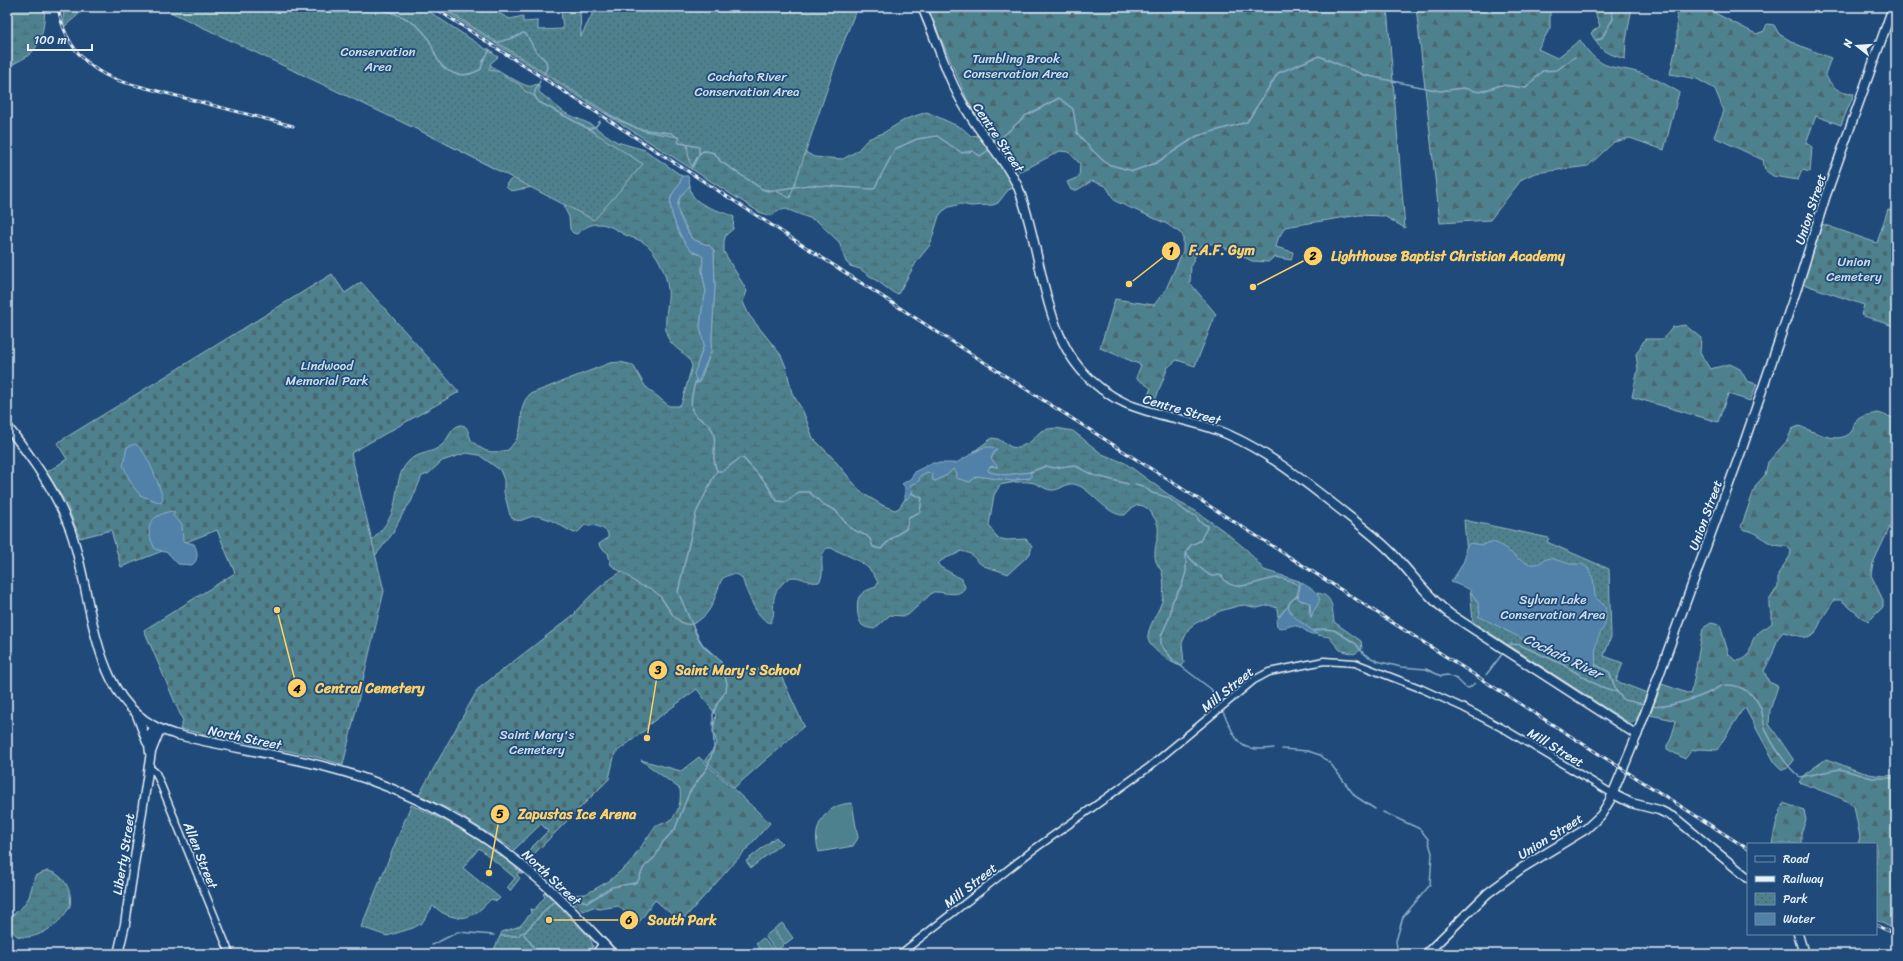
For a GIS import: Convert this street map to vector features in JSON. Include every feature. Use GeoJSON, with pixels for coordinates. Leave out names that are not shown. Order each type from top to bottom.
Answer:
{"type":"FeatureCollection","features":[{"type":"Feature","properties":{"kind":"main road","name":"Centre Street"},"geometry":{"type":"LineString","coordinates":[[922,7],[961,101],[972,119],[1005,162],[1016,184],[1026,210],[1058,330],[1070,354],[1082,371],[1105,392],[1125,404],[1146,412],[1213,429],[1244,442],[1275,461],[1374,536],[1394,555],[1445,610],[1508,654],[1637,734]]}},
{"type":"Feature","properties":{"kind":"main road","name":"Union Street"},"geometry":{"type":"LineString","coordinates":[[1426,954],[1476,904],[1499,884],[1586,829],[1603,812],[1613,794],[1637,734],[1743,446],[1798,285],[1825,198],[1893,7]]}},
{"type":"Feature","properties":{"kind":"main road","name":"North Street"},"geometry":{"type":"LineString","coordinates":[[7,426],[49,485],[61,508],[77,549],[104,664],[118,693],[138,715],[157,728],[180,735],[344,772],[378,784],[436,809],[477,832],[514,858],[555,893],[613,954]]}},
{"type":"Feature","properties":{"kind":"main road"},"geometry":{"type":"LineString","coordinates":[[138,715],[148,743]]}},
{"type":"Feature","properties":{"kind":"main road","name":"Liberty Street"},"geometry":{"type":"LineString","coordinates":[[150,758],[148,743],[149,735],[157,728]]}},
{"type":"Feature","properties":{"kind":"main road","name":"Liberty Street"},"geometry":{"type":"LineString","coordinates":[[118,954],[125,924],[150,758],[157,728]]}},
{"type":"Feature","properties":{"kind":"main road"},"geometry":{"type":"LineString","coordinates":[[1613,794],[1631,803],[1659,810],[1675,818],[1747,877]]}},
{"type":"Feature","properties":{"kind":"main road"},"geometry":{"type":"LineString","coordinates":[[1798,935],[1804,954]]}},
{"type":"Feature","properties":{"kind":"street","name":"Mill Street"},"geometry":{"type":"LineString","coordinates":[[900,954],[1033,850],[1148,768],[1254,680],[1269,672],[1335,660],[1368,668],[1422,689],[1464,708],[1613,794]]}},
{"type":"Feature","properties":{"kind":"street","name":"Allen Street"},"geometry":{"type":"LineString","coordinates":[[149,766],[156,773],[230,954]]}},
{"type":"Feature","properties":{"kind":"street"},"geometry":{"type":"LineString","coordinates":[[595,954],[603,943]]}},
{"type":"Feature","properties":{"kind":"green space"},"geometry":{"type":"Polygon","coordinates":[[[7,7],[45,7],[43,30],[40,40],[34,50],[7,68],[7,7]]]}},
{"type":"Feature","properties":{"kind":"green space"},"geometry":{"type":"Polygon","coordinates":[[[63,7],[87,7],[64,27],[63,7]]]}},
{"type":"Feature","properties":{"kind":"green space","name":"Conservation Area"},"geometry":{"type":"Polygon","coordinates":[[[160,7],[326,7],[339,12],[367,7],[422,7],[498,57],[491,63],[489,70],[502,72],[505,77],[519,84],[526,92],[533,95],[539,102],[589,129],[643,164],[594,220],[433,137],[160,7]]]}},
{"type":"Feature","properties":{"kind":"green space"},"geometry":{"type":"Polygon","coordinates":[[[169,7],[416,7],[485,52],[488,48],[493,52],[490,57],[490,65],[525,85],[539,85],[539,92],[565,113],[590,124],[617,142],[645,150],[682,176],[680,183],[671,198],[671,209],[679,232],[686,245],[691,250],[703,257],[702,271],[706,292],[700,326],[704,345],[697,365],[699,383],[711,352],[715,287],[714,251],[710,246],[692,239],[677,209],[680,197],[690,185],[694,198],[706,206],[734,217],[733,229],[726,235],[724,241],[724,252],[747,291],[743,302],[749,315],[781,355],[786,367],[792,393],[803,411],[813,438],[831,456],[862,493],[884,506],[895,510],[899,508],[905,499],[907,499],[911,489],[909,485],[916,483],[920,476],[927,472],[932,474],[933,480],[935,481],[947,475],[953,469],[957,475],[956,478],[970,482],[977,476],[1013,481],[1023,478],[1029,479],[1031,472],[1005,475],[989,472],[988,469],[991,466],[997,467],[991,459],[994,452],[997,450],[984,447],[973,452],[992,438],[998,439],[1011,447],[1018,448],[1030,442],[1041,431],[1056,428],[1073,431],[1102,454],[1125,463],[1180,503],[1194,510],[1224,531],[1248,551],[1264,570],[1299,581],[1300,584],[1297,595],[1301,601],[1307,601],[1310,603],[1309,613],[1311,617],[1318,600],[1317,593],[1323,594],[1327,597],[1331,603],[1334,622],[1361,641],[1362,649],[1354,654],[1340,650],[1329,637],[1318,635],[1299,621],[1291,614],[1288,606],[1278,617],[1277,608],[1269,605],[1257,608],[1245,605],[1220,611],[1189,628],[1182,643],[1184,663],[1182,666],[1173,663],[1162,656],[1149,643],[1148,639],[1149,630],[1162,602],[1164,583],[1161,570],[1155,558],[1158,536],[1158,526],[1156,521],[1150,511],[1139,505],[1134,507],[1125,515],[1112,512],[1083,488],[1074,484],[1051,490],[1030,482],[1017,482],[1000,485],[994,495],[989,525],[997,538],[1007,540],[1026,539],[1032,546],[1030,554],[1008,574],[984,566],[972,555],[966,552],[961,551],[946,558],[938,564],[940,567],[962,579],[965,587],[963,591],[955,594],[933,592],[908,615],[890,615],[874,629],[862,625],[859,619],[857,607],[859,597],[862,593],[876,587],[878,583],[870,570],[859,561],[831,548],[827,548],[822,556],[822,574],[819,582],[812,582],[797,577],[792,577],[786,580],[778,589],[775,594],[773,614],[770,623],[761,617],[754,608],[742,578],[734,574],[726,576],[722,579],[708,612],[703,617],[690,625],[684,624],[674,616],[661,597],[653,590],[641,586],[611,565],[608,553],[600,547],[599,544],[608,538],[608,533],[606,531],[598,526],[585,525],[578,532],[574,533],[542,517],[534,516],[522,520],[513,519],[510,515],[504,492],[504,480],[500,470],[479,455],[466,453],[442,461],[428,474],[422,476],[411,502],[404,511],[393,533],[375,556],[364,548],[389,520],[395,501],[399,480],[404,467],[413,458],[434,450],[442,445],[457,426],[465,426],[472,441],[485,450],[495,452],[508,450],[515,442],[519,434],[523,407],[525,400],[530,394],[610,363],[620,362],[633,365],[645,386],[669,406],[679,406],[682,402],[692,366],[688,358],[669,341],[667,336],[666,322],[668,292],[662,268],[654,253],[643,242],[614,228],[603,224],[597,224],[587,227],[577,234],[573,233],[570,229],[569,217],[565,209],[564,200],[533,187],[511,191],[506,187],[507,183],[513,178],[169,7]]]}},
{"type":"Feature","properties":{"kind":"green space","name":"Cochato River Conservation Area"},"geometry":{"type":"Polygon","coordinates":[[[448,7],[487,7],[510,19],[523,16],[523,22],[538,21],[538,30],[563,29],[561,11],[580,9],[581,36],[596,7],[857,7],[837,60],[790,198],[776,191],[762,189],[720,161],[715,154],[709,151],[703,151],[699,154],[693,167],[690,163],[687,145],[678,137],[644,131],[620,121],[448,11],[448,7]]]}},
{"type":"Feature","properties":{"kind":"green space"},"geometry":{"type":"Polygon","coordinates":[[[450,7],[500,15],[802,150],[814,157],[843,159],[857,151],[868,139],[883,133],[906,119],[927,112],[962,128],[971,136],[979,135],[993,153],[1014,188],[1008,190],[998,203],[993,205],[970,206],[961,204],[949,207],[943,211],[939,216],[930,245],[917,261],[898,294],[894,293],[860,269],[850,266],[846,262],[839,242],[817,221],[786,209],[777,211],[771,216],[759,212],[443,10],[450,7]]]}},
{"type":"Feature","properties":{"kind":"green space","name":"Tumbling Brook Conservation Area"},"geometry":{"type":"Polygon","coordinates":[[[927,7],[1387,7],[1405,228],[1384,216],[1359,215],[1285,227],[1278,239],[1276,247],[1293,252],[1291,260],[1274,257],[1268,262],[1252,261],[1215,243],[1200,246],[1191,265],[1190,283],[1216,314],[1195,366],[1177,360],[1168,367],[1154,403],[1146,400],[1151,388],[1136,378],[1141,365],[1100,348],[1115,299],[1154,305],[1166,289],[1183,251],[1183,235],[1167,224],[1115,201],[1106,186],[1092,181],[1077,190],[1071,190],[1067,182],[1079,177],[1080,164],[1069,152],[1060,151],[1020,172],[1007,151],[993,139],[977,117],[967,99],[927,7]]]}},
{"type":"Feature","properties":{"kind":"green space"},"geometry":{"type":"Polygon","coordinates":[[[1416,7],[1470,7],[1483,10],[1488,7],[1547,7],[1550,10],[1550,28],[1538,49],[1557,58],[1580,40],[1595,59],[1602,63],[1646,75],[1679,92],[1664,150],[1630,138],[1614,142],[1588,166],[1535,173],[1522,179],[1490,220],[1440,223],[1416,7]]]}},
{"type":"Feature","properties":{"kind":"green space"},"geometry":{"type":"Polygon","coordinates":[[[1593,7],[1632,7],[1626,41],[1625,59],[1604,51],[1598,45],[1591,33],[1600,26],[1593,7]]]}},
{"type":"Feature","properties":{"kind":"green space"},"geometry":{"type":"Polygon","coordinates":[[[1677,7],[1711,7],[1715,13],[1756,34],[1764,31],[1767,24],[1774,25],[1779,34],[1796,44],[1831,58],[1825,74],[1828,79],[1836,89],[1844,93],[1854,94],[1841,125],[1816,116],[1806,143],[1812,147],[1810,172],[1802,170],[1798,180],[1773,176],[1765,170],[1763,160],[1714,137],[1724,111],[1715,89],[1697,79],[1670,74],[1677,42],[1677,7]]]}},
{"type":"Feature","properties":{"kind":"green space","name":"Union Cemetery"},"geometry":{"type":"Polygon","coordinates":[[[1888,209],[1896,213],[1896,327],[1861,315],[1864,305],[1803,284],[1822,224],[1877,243],[1888,209]]]}},
{"type":"Feature","properties":{"kind":"green space","name":"Lindwood Memorial Park"},"geometry":{"type":"Polygon","coordinates":[[[332,274],[345,293],[361,282],[459,392],[351,453],[384,591],[343,765],[313,756],[180,729],[183,721],[144,630],[235,573],[217,530],[121,567],[111,530],[80,538],[67,505],[47,472],[67,459],[57,443],[332,274]]]}},
{"type":"Feature","properties":{"kind":"green space"},"geometry":{"type":"Polygon","coordinates":[[[1685,325],[1701,338],[1700,353],[1710,369],[1730,364],[1740,369],[1747,381],[1757,384],[1750,401],[1728,394],[1718,422],[1632,397],[1638,369],[1636,354],[1645,339],[1663,339],[1673,327],[1685,325]]]}},
{"type":"Feature","properties":{"kind":"green space"},"geometry":{"type":"Polygon","coordinates":[[[1877,413],[1896,420],[1896,514],[1873,563],[1871,575],[1883,600],[1883,607],[1869,621],[1862,618],[1841,600],[1834,600],[1822,619],[1815,634],[1808,638],[1783,632],[1778,638],[1773,653],[1764,671],[1769,682],[1778,686],[1770,710],[1769,724],[1793,759],[1793,762],[1786,769],[1781,769],[1775,763],[1745,708],[1717,750],[1699,749],[1691,751],[1685,759],[1667,749],[1667,745],[1670,741],[1676,722],[1674,720],[1650,715],[1662,684],[1690,694],[1693,685],[1703,628],[1711,623],[1720,625],[1729,655],[1736,661],[1742,660],[1748,655],[1753,639],[1756,635],[1772,623],[1772,613],[1769,607],[1769,599],[1778,587],[1778,574],[1790,556],[1791,551],[1787,546],[1779,546],[1768,542],[1756,533],[1744,530],[1741,527],[1756,485],[1765,475],[1768,462],[1787,441],[1792,429],[1799,426],[1818,434],[1833,438],[1840,438],[1846,436],[1853,430],[1856,421],[1864,416],[1877,413]]]}},
{"type":"Feature","properties":{"kind":"green space","name":"Sylvan Lake Conservation Area"},"geometry":{"type":"Polygon","coordinates":[[[1464,520],[1549,538],[1547,542],[1609,569],[1611,637],[1604,656],[1623,663],[1616,681],[1647,693],[1636,721],[1631,723],[1626,721],[1473,622],[1464,520]]]}},
{"type":"Feature","properties":{"kind":"green space","name":"Saint Mary's Cemetery"},"geometry":{"type":"Polygon","coordinates":[[[622,572],[638,584],[654,591],[670,612],[680,622],[692,624],[702,644],[720,660],[725,673],[777,667],[804,726],[734,788],[705,760],[717,744],[713,731],[716,715],[697,689],[647,726],[648,728],[615,753],[609,779],[527,861],[522,857],[548,831],[541,824],[514,850],[455,812],[419,795],[478,689],[576,613],[575,612],[597,590],[622,572]]]}},
{"type":"Feature","properties":{"kind":"green space"},"geometry":{"type":"Polygon","coordinates":[[[699,757],[770,823],[681,922],[655,900],[637,925],[619,906],[599,909],[593,907],[583,911],[564,895],[586,894],[609,881],[630,863],[656,825],[663,824],[668,821],[676,813],[680,802],[680,789],[641,760],[681,771],[699,757]]]}},
{"type":"Feature","properties":{"kind":"green space"},"geometry":{"type":"Polygon","coordinates":[[[1826,759],[1869,774],[1887,776],[1896,775],[1896,930],[1877,920],[1877,843],[1858,843],[1860,837],[1854,806],[1843,799],[1799,782],[1805,774],[1826,759]]]}},
{"type":"Feature","properties":{"kind":"green space"},"geometry":{"type":"Polygon","coordinates":[[[852,803],[858,838],[853,846],[819,852],[817,834],[822,818],[828,812],[843,804],[852,803]]]}},
{"type":"Feature","properties":{"kind":"green space"},"geometry":{"type":"Polygon","coordinates":[[[1783,803],[1804,810],[1806,820],[1801,833],[1801,843],[1772,843],[1776,824],[1783,803]]]}},
{"type":"Feature","properties":{"kind":"green space"},"geometry":{"type":"Polygon","coordinates":[[[411,805],[455,826],[483,843],[523,874],[519,872],[517,875],[520,878],[510,891],[507,888],[515,878],[479,848],[463,868],[500,898],[497,901],[491,899],[481,909],[470,916],[458,918],[442,912],[433,906],[422,923],[413,928],[387,936],[361,927],[411,805]]]}},
{"type":"Feature","properties":{"kind":"green space"},"geometry":{"type":"Polygon","coordinates":[[[776,837],[782,843],[751,868],[746,861],[776,837]]]}},
{"type":"Feature","properties":{"kind":"green space"},"geometry":{"type":"Polygon","coordinates":[[[47,871],[58,875],[66,883],[70,894],[70,906],[55,925],[41,934],[25,937],[17,936],[9,928],[11,917],[24,905],[29,897],[35,876],[47,871]]]}},
{"type":"Feature","properties":{"kind":"green space"},"geometry":{"type":"Polygon","coordinates":[[[545,892],[590,938],[593,946],[589,954],[492,954],[502,932],[520,926],[531,913],[530,909],[534,910],[545,897],[543,894],[545,892]]]}},
{"type":"Feature","properties":{"kind":"green space"},"geometry":{"type":"Polygon","coordinates":[[[782,923],[793,938],[785,944],[774,929],[782,923]]]}},
{"type":"Feature","properties":{"kind":"green space"},"geometry":{"type":"Polygon","coordinates":[[[773,930],[784,945],[776,951],[765,936],[773,930]]]}},
{"type":"Feature","properties":{"kind":"green space"},"geometry":{"type":"Polygon","coordinates":[[[763,938],[775,952],[772,954],[764,954],[756,944],[763,938]]]}},
{"type":"Feature","properties":{"kind":"water"},"geometry":{"type":"Polygon","coordinates":[[[682,176],[688,176],[690,185],[678,202],[679,213],[683,224],[692,239],[710,246],[714,251],[715,287],[711,352],[697,384],[694,374],[704,345],[700,326],[706,292],[702,271],[703,257],[691,250],[686,245],[671,209],[671,198],[680,183],[682,176]]]}},
{"type":"Feature","properties":{"kind":"water"},"geometry":{"type":"Polygon","coordinates":[[[135,444],[144,453],[152,468],[163,499],[161,503],[140,495],[132,485],[123,465],[127,447],[135,444]]]}},
{"type":"Feature","properties":{"kind":"water"},"geometry":{"type":"Polygon","coordinates":[[[984,447],[993,447],[997,450],[994,452],[991,459],[998,467],[991,466],[988,469],[989,472],[1005,475],[1031,472],[1031,478],[1016,479],[1013,481],[977,476],[970,482],[956,478],[957,474],[953,469],[947,475],[935,481],[933,480],[932,474],[927,472],[920,476],[919,481],[910,485],[913,492],[907,499],[905,499],[905,487],[902,484],[910,479],[916,471],[932,463],[956,463],[984,447]]]}},
{"type":"Feature","properties":{"kind":"water"},"geometry":{"type":"Polygon","coordinates":[[[171,511],[175,512],[173,516],[182,524],[183,541],[194,544],[197,552],[197,558],[192,565],[178,564],[168,553],[155,549],[150,535],[150,524],[157,516],[171,511]]]}},
{"type":"Feature","properties":{"kind":"water"},"geometry":{"type":"Polygon","coordinates":[[[1491,542],[1497,543],[1523,562],[1530,564],[1536,564],[1550,558],[1570,564],[1582,564],[1588,568],[1593,578],[1595,597],[1605,606],[1606,614],[1605,624],[1596,645],[1595,668],[1586,668],[1550,653],[1478,616],[1480,614],[1478,603],[1469,589],[1451,582],[1463,562],[1465,550],[1470,543],[1482,545],[1491,542]]]}},
{"type":"Feature","properties":{"kind":"water"},"geometry":{"type":"Polygon","coordinates":[[[1299,581],[1315,592],[1319,599],[1311,618],[1310,603],[1298,599],[1299,581]]]}},
{"type":"Feature","properties":{"kind":"water"},"geometry":{"type":"Polygon","coordinates":[[[1288,606],[1296,618],[1316,634],[1311,634],[1296,626],[1282,628],[1277,627],[1276,621],[1288,606]]]}},
{"type":"Feature","properties":{"kind":"waterway","name":"Cochato River"},"geometry":{"type":"LineString","coordinates":[[326,7],[339,12],[349,9],[373,8],[386,11],[408,20],[426,35],[443,67],[454,74],[467,74],[481,69],[483,61],[490,50]]}},
{"type":"Feature","properties":{"kind":"waterway"},"geometry":{"type":"LineString","coordinates":[[1596,40],[1601,39],[1613,19],[1611,7]]}},
{"type":"Feature","properties":{"kind":"waterway","name":"Cochato River"},"geometry":{"type":"LineString","coordinates":[[495,43],[516,37],[523,33],[526,34],[535,50],[546,61],[547,68],[544,74]]}},
{"type":"Feature","properties":{"kind":"waterway"},"geometry":{"type":"LineString","coordinates":[[998,141],[1025,116],[1059,98],[1073,109],[1077,133],[1093,151],[1107,164],[1133,171],[1156,163],[1197,136],[1247,122],[1278,73],[1319,56],[1364,75],[1440,91],[1463,88],[1480,92],[1501,85],[1526,88],[1542,71],[1557,70],[1575,57]]}},
{"type":"Feature","properties":{"kind":"waterway","name":"Cochato River"},"geometry":{"type":"LineString","coordinates":[[540,81],[535,94],[539,102],[589,129],[596,126],[600,121]]}},
{"type":"Feature","properties":{"kind":"waterway","name":"Cochato River"},"geometry":{"type":"LineString","coordinates":[[605,113],[639,129],[671,133],[677,137],[679,143],[699,147],[699,154],[691,169]]}},
{"type":"Feature","properties":{"kind":"waterway"},"geometry":{"type":"LineString","coordinates":[[699,154],[703,151],[713,153],[720,161],[762,189],[768,191],[809,185],[874,189],[895,149],[917,139],[937,136],[962,153],[973,151],[980,156],[989,150]]}},
{"type":"Feature","properties":{"kind":"waterway","name":"Cochato River"},"geometry":{"type":"LineString","coordinates":[[696,380],[691,406],[693,413],[707,423],[714,435],[714,462],[717,471],[723,471],[740,458],[743,458],[766,483],[777,501],[786,502],[799,492],[809,492],[824,505],[835,510],[850,528],[867,536],[873,547],[881,549],[899,533],[906,529],[909,517],[920,512],[922,498],[911,493]]}},
{"type":"Feature","properties":{"kind":"waterway","name":"Cochato River"},"geometry":{"type":"LineString","coordinates":[[1030,472],[1046,466],[1054,468],[1074,465],[1093,475],[1128,484]]}},
{"type":"Feature","properties":{"kind":"waterway"},"geometry":{"type":"LineString","coordinates":[[566,897],[588,902],[612,887],[635,883],[638,881],[644,867],[655,857],[663,842],[675,829],[689,793],[707,768],[714,748],[713,714],[718,702],[726,691],[727,683],[720,660],[705,648],[698,638],[678,592],[696,513],[716,472]]}},
{"type":"Feature","properties":{"kind":"waterway","name":"Cochato River"},"geometry":{"type":"LineString","coordinates":[[1135,484],[1143,486],[1152,493],[1167,497],[1188,513],[1196,516],[1200,522],[1208,526],[1200,541],[1191,545],[1186,552],[1193,562],[1209,575],[1222,576],[1232,585],[1239,586],[1277,578],[1295,583],[1300,587]]}},
{"type":"Feature","properties":{"kind":"waterway"},"geometry":{"type":"LineString","coordinates":[[1186,554],[1186,572],[1182,585],[1172,602],[1170,616],[1161,636],[1161,645],[1173,660],[1211,689],[1220,704]]}},
{"type":"Feature","properties":{"kind":"waterway","name":"Cochato River"},"geometry":{"type":"LineString","coordinates":[[1288,607],[1290,602],[1298,595]]}},
{"type":"Feature","properties":{"kind":"waterway","name":"Cochato River"},"geometry":{"type":"LineString","coordinates":[[1313,631],[1323,629],[1334,630],[1355,643],[1364,654],[1377,661],[1401,667],[1426,669],[1441,676],[1447,675],[1457,679],[1465,687],[1469,688],[1475,683]]}},
{"type":"Feature","properties":{"kind":"waterway","name":"Cochato River"},"geometry":{"type":"LineString","coordinates":[[1506,648],[1511,644],[1520,645],[1562,664],[1599,686],[1617,692],[1624,700],[1643,704]]}},
{"type":"Feature","properties":{"kind":"waterway","name":"Cochato River"},"geometry":{"type":"LineString","coordinates":[[1486,675],[1503,653]]}},
{"type":"Feature","properties":{"kind":"waterway"},"geometry":{"type":"LineString","coordinates":[[1596,665],[1609,672],[1617,692]]}},
{"type":"Feature","properties":{"kind":"waterway","name":"Cochato River"},"geometry":{"type":"LineString","coordinates":[[1651,706],[1664,706],[1690,700],[1724,685],[1737,686],[1747,691],[1756,699],[1761,709],[1765,727],[1770,739],[1790,768],[1800,777],[1840,769],[1872,778],[1896,778]]}},
{"type":"Feature","properties":{"kind":"waterway"},"geometry":{"type":"LineString","coordinates":[[1223,712],[1240,743],[1252,749],[1274,748]]}},
{"type":"Feature","properties":{"kind":"waterway"},"geometry":{"type":"LineString","coordinates":[[1282,749],[1308,751],[1320,755],[1330,763],[1355,796],[1375,809]]}},
{"type":"Feature","properties":{"kind":"waterway"},"geometry":{"type":"LineString","coordinates":[[1383,812],[1420,829],[1428,839],[1432,853],[1430,885],[1403,917],[1396,941],[1398,954]]}},
{"type":"Feature","properties":{"kind":"waterway"},"geometry":{"type":"LineString","coordinates":[[536,954],[532,945],[524,934],[554,901]]}},
{"type":"Feature","properties":{"kind":"waterway"},"geometry":{"type":"LineString","coordinates":[[432,945],[458,932],[494,935]]}},
{"type":"Feature","properties":{"kind":"waterway"},"geometry":{"type":"LineString","coordinates":[[501,936],[517,936],[523,932]]}},
{"type":"Feature","properties":{"kind":"railway"},"geometry":{"type":"LineString","coordinates":[[58,7],[61,20],[72,44],[79,54],[98,71],[123,82],[293,126]]}},
{"type":"Feature","properties":{"kind":"railway"},"geometry":{"type":"LineString","coordinates":[[433,7],[1032,393],[1747,848]]}},
{"type":"Feature","properties":{"kind":"railway"},"geometry":{"type":"LineString","coordinates":[[1877,926],[1896,935]]}},
{"type":"Feature","properties":{"kind":"place","name":"F.A.F. Gym"},"geometry":{"type":"Point","coordinates":[1129,284]}},
{"type":"Feature","properties":{"kind":"place","name":"Lighthouse Baptist Christian Academy"},"geometry":{"type":"Point","coordinates":[1253,287]}},
{"type":"Feature","properties":{"kind":"place","name":"Central Cemetery"},"geometry":{"type":"Point","coordinates":[277,610]}},
{"type":"Feature","properties":{"kind":"place","name":"Saint Mary's School"},"geometry":{"type":"Point","coordinates":[647,738]}},
{"type":"Feature","properties":{"kind":"place","name":"Zapustas Ice Arena"},"geometry":{"type":"Point","coordinates":[489,873]}},
{"type":"Feature","properties":{"kind":"place","name":"South Park"},"geometry":{"type":"Point","coordinates":[549,920]}}]}
